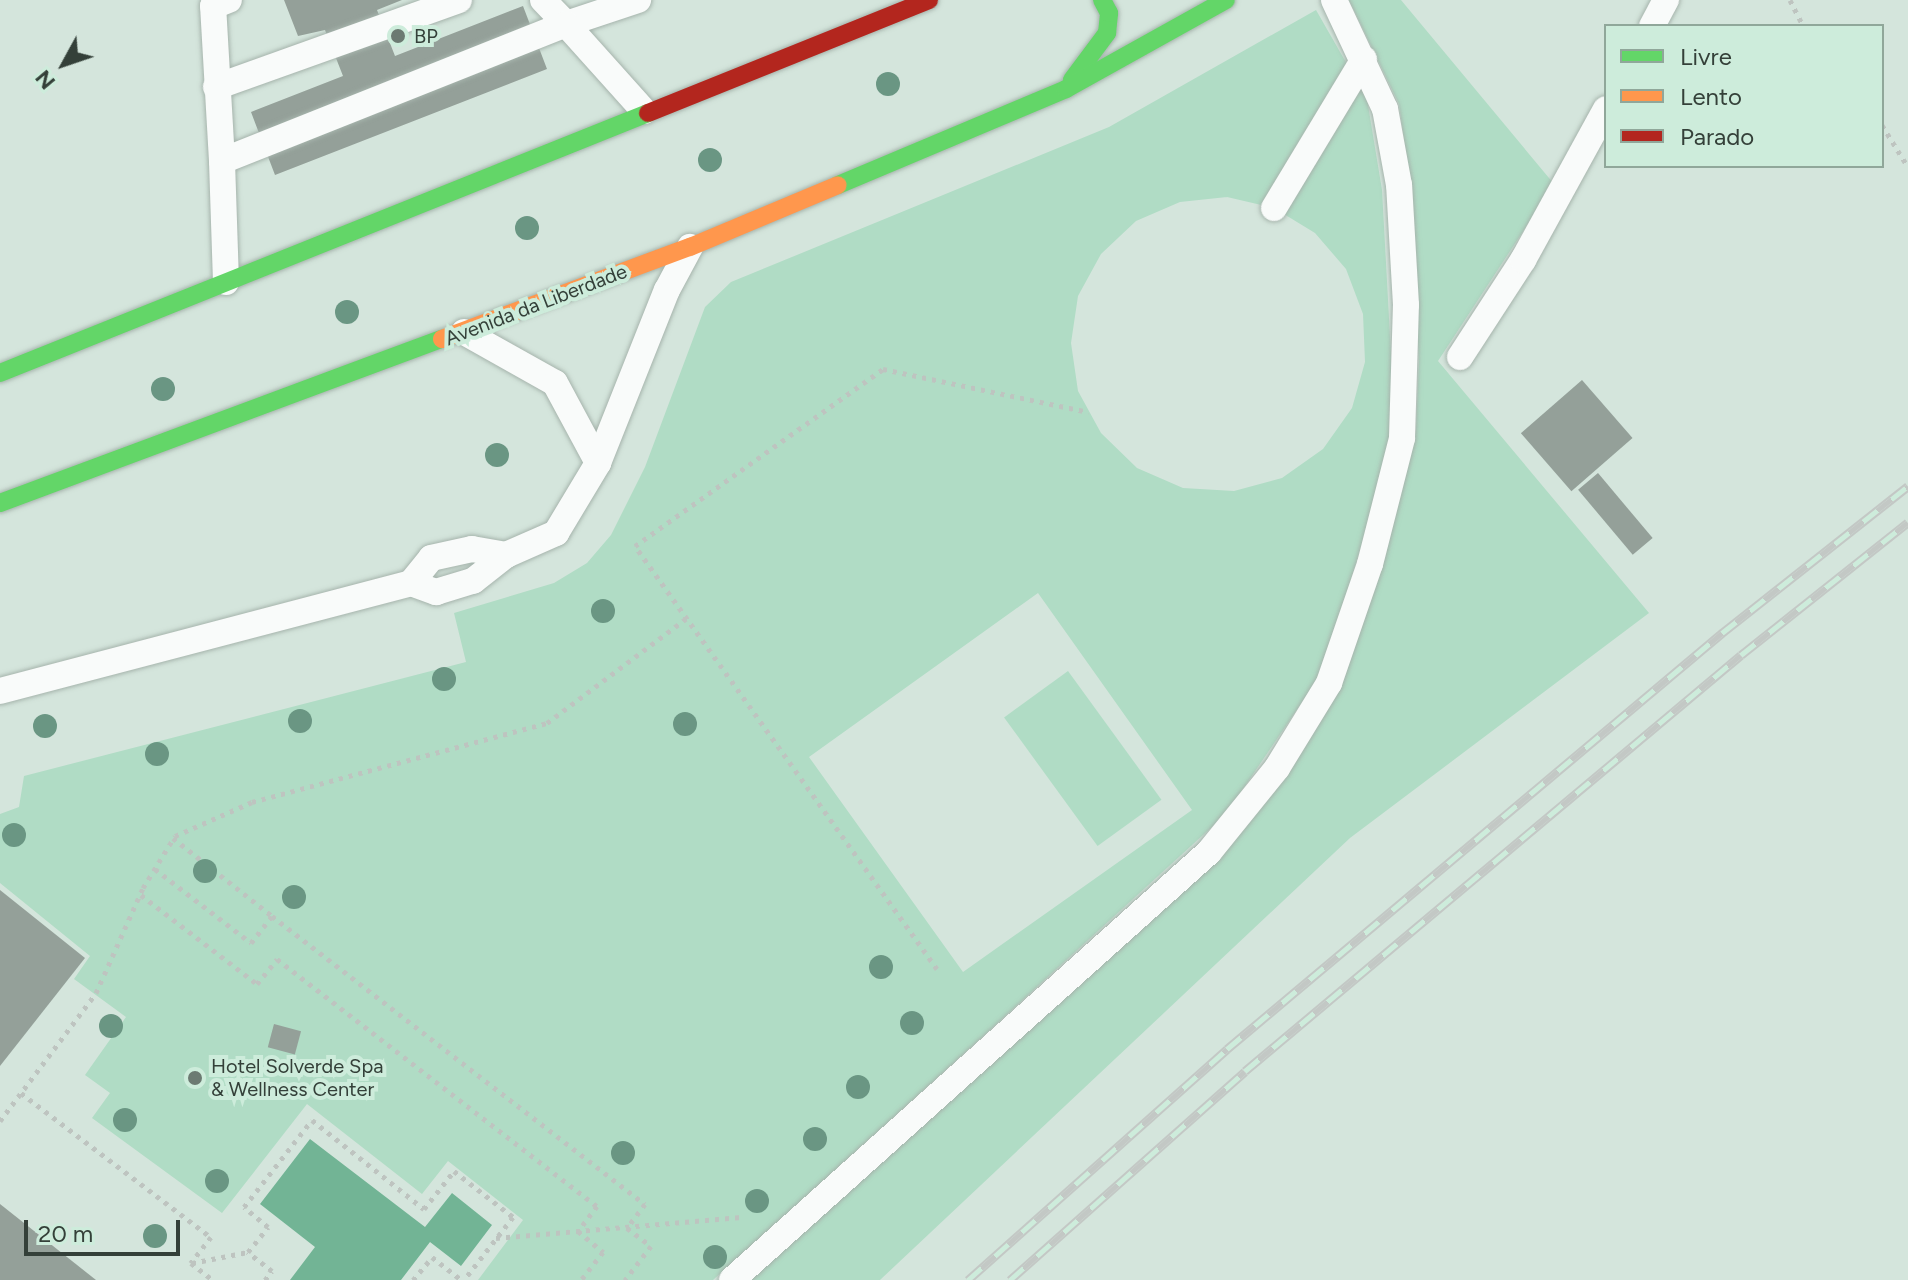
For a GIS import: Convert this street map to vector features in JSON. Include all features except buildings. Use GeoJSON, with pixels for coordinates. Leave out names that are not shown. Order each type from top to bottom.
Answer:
{"type":"FeatureCollection","features":[{"type":"Feature","properties":{"kind":"main road"},"geometry":{"type":"LineString","coordinates":[[0,373],[644,111],[929,0]]}},
{"type":"Feature","properties":{"kind":"main road"},"geometry":{"type":"LineString","coordinates":[[1066,89],[1107,33],[1109,13],[1102,0]]}},
{"type":"Feature","properties":{"kind":"main road","name":"Avenida da Liberdade"},"geometry":{"type":"LineString","coordinates":[[0,503],[690,247],[1066,89],[1226,0]]}},
{"type":"Feature","properties":{"kind":"lane"},"geometry":{"type":"LineString","coordinates":[[226,282],[213,6],[229,0]]}},
{"type":"Feature","properties":{"kind":"lane"},"geometry":{"type":"LineString","coordinates":[[216,87],[459,0]]}},
{"type":"Feature","properties":{"kind":"lane"},"geometry":{"type":"LineString","coordinates":[[543,0],[644,111]]}},
{"type":"Feature","properties":{"kind":"lane"},"geometry":{"type":"LineString","coordinates":[[222,161],[566,24],[638,0]]}},
{"type":"Feature","properties":{"kind":"lane"},"geometry":{"type":"LineString","coordinates":[[732,1280],[1209,852],[1277,768],[1329,683],[1370,564],[1402,438],[1406,305],[1399,185],[1385,109],[1334,0]]}},
{"type":"Feature","properties":{"kind":"lane"},"geometry":{"type":"LineString","coordinates":[[1653,24],[1666,0]]}},
{"type":"Feature","properties":{"kind":"lane"},"geometry":{"type":"LineString","coordinates":[[1274,208],[1364,59]]}},
{"type":"Feature","properties":{"kind":"lane"},"geometry":{"type":"LineString","coordinates":[[1460,357],[1523,260],[1604,113]]}},
{"type":"Feature","properties":{"kind":"lane"},"geometry":{"type":"LineString","coordinates":[[0,691],[411,583],[431,558],[472,549],[506,555],[556,533],[598,463],[690,247]]}},
{"type":"Feature","properties":{"kind":"lane"},"geometry":{"type":"LineString","coordinates":[[464,332],[555,383],[598,463]]}},
{"type":"Feature","properties":{"kind":"path"},"geometry":{"type":"LineString","coordinates":[[1790,0],[1802,24]]}},
{"type":"Feature","properties":{"kind":"path"},"geometry":{"type":"LineString","coordinates":[[1884,128],[1908,167]]}},
{"type":"Feature","properties":{"kind":"path"},"geometry":{"type":"LineString","coordinates":[[937,969],[635,546],[883,369],[1089,412]]}},
{"type":"Feature","properties":{"kind":"path"},"geometry":{"type":"LineString","coordinates":[[0,1121],[96,993],[141,895],[173,838],[252,802],[547,723],[687,618]]}},
{"type":"Feature","properties":{"kind":"path"},"geometry":{"type":"LineString","coordinates":[[173,838],[645,1204],[627,1228]]}},
{"type":"Feature","properties":{"kind":"path"},"geometry":{"type":"LineString","coordinates":[[155,869],[251,943],[272,916]]}},
{"type":"Feature","properties":{"kind":"path"},"geometry":{"type":"LineString","coordinates":[[141,895],[257,984],[277,959],[597,1206],[578,1231]]}},
{"type":"Feature","properties":{"kind":"path"},"geometry":{"type":"LineString","coordinates":[[21,1093],[211,1237],[191,1263]]}},
{"type":"Feature","properties":{"kind":"path"},"geometry":{"type":"LineString","coordinates":[[191,1263],[248,1252],[268,1227],[244,1207],[312,1120],[424,1209],[454,1171],[513,1217],[462,1280],[432,1257],[413,1280]]}},
{"type":"Feature","properties":{"kind":"path"},"geometry":{"type":"LineString","coordinates":[[496,1238],[806,1212]]}},
{"type":"Feature","properties":{"kind":"path"},"geometry":{"type":"LineString","coordinates":[[625,1280],[651,1246],[627,1228]]}},
{"type":"Feature","properties":{"kind":"path"},"geometry":{"type":"LineString","coordinates":[[578,1231],[603,1252],[581,1280]]}},
{"type":"Feature","properties":{"kind":"path"},"geometry":{"type":"LineString","coordinates":[[248,1252],[272,1271],[265,1280]]}},
{"type":"Feature","properties":{"kind":"path"},"geometry":{"type":"LineString","coordinates":[[191,1263],[213,1280]]}},
{"type":"Feature","properties":{"kind":"shaded area"},"geometry":{"type":"Polygon","coordinates":[[[1349,0],[1401,0],[1554,184],[1438,361],[1649,613],[1350,838],[880,1280],[750,1280],[1220,853],[1338,680],[1383,566],[1416,430],[1419,361],[1409,175],[1399,104],[1349,0]]]}},
{"type":"Feature","properties":{"kind":"shaded area"},"geometry":{"type":"Polygon","coordinates":[[[1316,10],[1367,99],[1382,190],[1392,373],[1388,458],[1323,671],[1226,814],[713,1280],[478,1280],[523,1220],[448,1161],[422,1194],[307,1104],[222,1213],[92,1118],[110,1093],[85,1075],[126,1017],[74,979],[90,956],[0,883],[0,814],[19,807],[24,776],[466,662],[454,613],[554,583],[587,563],[611,535],[645,467],[705,307],[731,282],[1109,127],[1316,10]],[[1227,197],[1180,202],[1136,221],[1101,254],[1078,296],[1071,343],[1078,391],[1101,433],[1137,468],[1183,488],[1234,491],[1282,478],[1323,449],[1352,408],[1365,362],[1363,314],[1346,269],[1315,233],[1274,208],[1227,197]],[[1038,593],[809,757],[963,972],[1192,810],[1038,593]]]}},
{"type":"Feature","properties":{"kind":"shaded area"},"geometry":{"type":"Polygon","coordinates":[[[1068,671],[1161,800],[1098,846],[1004,717],[1068,671]]]}},
{"type":"Feature","properties":{"kind":"shaded area"},"geometry":{"type":"Polygon","coordinates":[[[310,1139],[425,1227],[452,1193],[492,1225],[461,1266],[430,1242],[401,1280],[290,1280],[315,1247],[260,1204],[310,1139]]]}},
{"type":"Feature","properties":{"kind":"railway"},"geometry":{"type":"LineString","coordinates":[[968,1280],[1227,1049],[1722,633],[1908,486]]}},
{"type":"Feature","properties":{"kind":"railway"},"geometry":{"type":"LineString","coordinates":[[1010,1280],[1245,1071],[1741,655],[1908,522]]}},
{"type":"Feature","properties":{"kind":"traffic: fast"},"geometry":{"type":"LineString","coordinates":[[1072,80],[1107,33],[1109,13],[1102,0]]}},
{"type":"Feature","properties":{"kind":"traffic: fast"},"geometry":{"type":"LineString","coordinates":[[838,185],[1066,89],[1226,0]]}},
{"type":"Feature","properties":{"kind":"traffic: fast"},"geometry":{"type":"LineString","coordinates":[[0,373],[648,113]]}},
{"type":"Feature","properties":{"kind":"traffic: fast"},"geometry":{"type":"LineString","coordinates":[[0,503],[442,339]]}},
{"type":"Feature","properties":{"kind":"traffic: slow"},"geometry":{"type":"LineString","coordinates":[[442,339],[690,247],[838,185]]}},
{"type":"Feature","properties":{"kind":"traffic: jam"},"geometry":{"type":"LineString","coordinates":[[648,113],[929,0]]}},
{"type":"Feature","properties":{"kind":"place","name":"BP"},"geometry":{"type":"Point","coordinates":[398,36]}},
{"type":"Feature","properties":{"kind":"place","name":"Hotel Solverde Spa & Wellness Center"},"geometry":{"type":"Point","coordinates":[195,1078]}}]}
